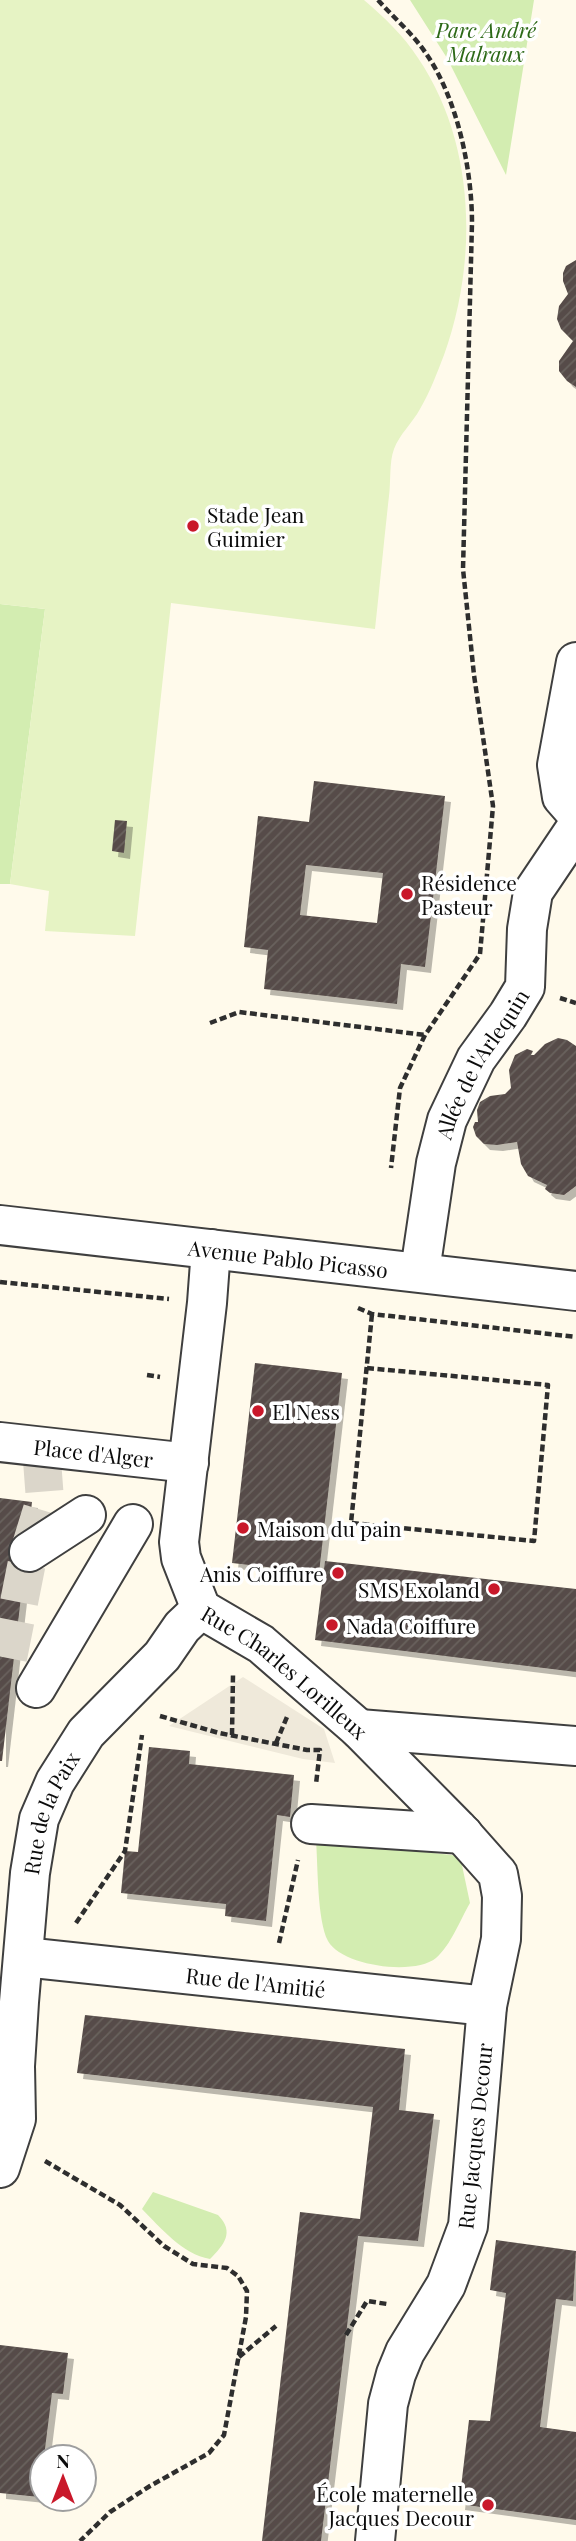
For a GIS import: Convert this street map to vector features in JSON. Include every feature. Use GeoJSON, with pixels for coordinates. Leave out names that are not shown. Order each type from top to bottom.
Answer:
{"type":"FeatureCollection","features":[{"type":"Feature","properties":{"kind":"street"},"geometry":{"type":"LineString","coordinates":[[576,662],[557,765],[562,797],[576,813]]}},
{"type":"Feature","properties":{"kind":"street","name":"Allée de l'Arlequin"},"geometry":{"type":"LineString","coordinates":[[420,1272],[436,1163],[447,1120],[476,1059],[525,987],[527,929],[533,892],[576,828]]}},
{"type":"Feature","properties":{"kind":"street","name":"Avenue Pablo Picasso"},"geometry":{"type":"LineString","coordinates":[[0,1225],[576,1291]]}},
{"type":"Feature","properties":{"kind":"street","name":"Rue Charles Lorilleux"},"geometry":{"type":"LineString","coordinates":[[211,1249],[179,1542],[181,1558],[201,1609],[261,1644],[359,1729],[463,1834],[498,1874],[502,1896],[501,1939],[487,2006]]}},
{"type":"Feature","properties":{"kind":"street","name":"Place d'Alger"},"geometry":{"type":"LineString","coordinates":[[0,1442],[189,1463]]}},
{"type":"Feature","properties":{"kind":"street"},"geometry":{"type":"LineString","coordinates":[[29,1552],[86,1515]]}},
{"type":"Feature","properties":{"kind":"street"},"geometry":{"type":"LineString","coordinates":[[36,1688],[133,1524]]}},
{"type":"Feature","properties":{"kind":"street","name":"Rue de la Paix"},"geometry":{"type":"LineString","coordinates":[[0,2168],[16,2119],[8,2077],[42,1960],[30,1873],[39,1819],[55,1782],[86,1733],[162,1656],[182,1627],[201,1609]]}},
{"type":"Feature","properties":{"kind":"street"},"geometry":{"type":"LineString","coordinates":[[359,1729],[576,1746]]}},
{"type":"Feature","properties":{"kind":"street"},"geometry":{"type":"LineString","coordinates":[[311,1824],[463,1834]]}},
{"type":"Feature","properties":{"kind":"street","name":"Rue de l'Amitié"},"geometry":{"type":"LineString","coordinates":[[42,1960],[487,2006]]}},
{"type":"Feature","properties":{"kind":"street","name":"Rue Jacques Decour"},"geometry":{"type":"LineString","coordinates":[[375,2541],[388,2404],[396,2374],[405,2352],[446,2285],[468,2226],[487,2006]]}},
{"type":"Feature","properties":{"kind":"path"},"geometry":{"type":"LineString","coordinates":[[378,0],[425,52],[440,82],[461,137],[472,198],[463,569],[474,675],[493,806],[480,954],[425,1035],[400,1088],[390,1178]]}},
{"type":"Feature","properties":{"kind":"path"},"geometry":{"type":"LineString","coordinates":[[210,1023],[239,1012],[425,1035]]}},
{"type":"Feature","properties":{"kind":"path"},"geometry":{"type":"LineString","coordinates":[[0,1282],[180,1300]]}},
{"type":"Feature","properties":{"kind":"path"},"geometry":{"type":"LineString","coordinates":[[349,1304],[372,1314],[576,1337]]}},
{"type":"Feature","properties":{"kind":"path"},"geometry":{"type":"LineString","coordinates":[[367,1368],[548,1385],[534,1541],[351,1523],[372,1314]]}},
{"type":"Feature","properties":{"kind":"path"},"geometry":{"type":"LineString","coordinates":[[232,1735],[233,1679]]}},
{"type":"Feature","properties":{"kind":"path"},"geometry":{"type":"LineString","coordinates":[[276,1743],[291,1707]]}},
{"type":"Feature","properties":{"kind":"path"},"geometry":{"type":"LineString","coordinates":[[158,1716],[232,1735],[307,1750],[320,1750],[311,1824],[298,1861],[269,1984]]}},
{"type":"Feature","properties":{"kind":"path"},"geometry":{"type":"LineString","coordinates":[[42,1960],[74,1926],[125,1851],[144,1725]]}},
{"type":"Feature","properties":{"kind":"path"},"geometry":{"type":"LineString","coordinates":[[67,2174],[120,2204],[164,2246],[193,2264],[227,2268],[238,2276],[247,2291],[246,2317],[224,2435],[209,2453],[110,2512],[80,2541]]}},
{"type":"Feature","properties":{"kind":"path"},"geometry":{"type":"LineString","coordinates":[[239,2357],[276,2326]]}},
{"type":"Feature","properties":{"kind":"green space","name":"Stade Jean Guimier"},"geometry":{"type":"Polygon","coordinates":[[[0,0],[364,0],[393,27],[418,58],[437,91],[451,127],[461,165],[466,203],[466,242],[455,319],[444,355],[424,403],[392,454],[375,629],[171,603],[135,936],[45,931],[49,891],[10,884],[45,609],[0,604],[0,0]]]}},
{"type":"Feature","properties":{"kind":"green space","name":"Parc André Malraux"},"geometry":{"type":"Polygon","coordinates":[[[410,0],[534,0],[506,175],[447,58],[410,0]]]}},
{"type":"Feature","properties":{"kind":"green space"},"geometry":{"type":"Polygon","coordinates":[[[0,604],[45,609],[10,884],[0,884],[0,604]]]}},
{"type":"Feature","properties":{"kind":"green space"},"geometry":{"type":"Polygon","coordinates":[[[316,1840],[460,1856],[470,1903],[441,1953],[426,1963],[396,1967],[363,1962],[336,1950],[324,1932],[316,1840]]]}},
{"type":"Feature","properties":{"kind":"green space"},"geometry":{"type":"Polygon","coordinates":[[[153,2192],[218,2215],[227,2233],[220,2249],[210,2259],[181,2246],[142,2209],[153,2192]]]}},
{"type":"Feature","properties":{"kind":"shaded area"},"geometry":{"type":"Polygon","coordinates":[[[243,1677],[324,1729],[335,1763],[303,1759],[169,1726],[243,1677]]]}},
{"type":"Feature","properties":{"kind":"building"},"geometry":{"type":"Polygon","coordinates":[[[576,260],[576,387],[559,371],[559,361],[573,341],[561,329],[557,319],[559,306],[568,294],[563,273],[566,266],[576,260]]]}},
{"type":"Feature","properties":{"kind":"building","name":"Résidence Pasteur"},"geometry":{"type":"Polygon","coordinates":[[[314,781],[445,796],[425,967],[401,964],[397,1004],[264,989],[268,950],[244,947],[258,816],[309,822],[314,781]],[[306,865],[300,915],[377,923],[383,873],[306,865]]]}},
{"type":"Feature","properties":{"kind":"building"},"geometry":{"type":"Polygon","coordinates":[[[115,820],[127,821],[124,853],[112,851],[115,820]]]}},
{"type":"Feature","properties":{"kind":"building"},"geometry":{"type":"Polygon","coordinates":[[[558,1038],[576,1046],[576,1186],[564,1195],[550,1193],[545,1189],[547,1185],[528,1176],[521,1164],[517,1142],[484,1144],[476,1136],[473,1127],[475,1122],[478,1122],[477,1110],[480,1102],[490,1096],[505,1094],[511,1088],[509,1070],[515,1055],[527,1049],[533,1051],[531,1055],[534,1055],[545,1044],[558,1038]]]}},
{"type":"Feature","properties":{"kind":"building"},"geometry":{"type":"Polygon","coordinates":[[[255,1363],[342,1373],[319,1573],[232,1563],[255,1363]]]}},
{"type":"Feature","properties":{"kind":"building"},"geometry":{"type":"Polygon","coordinates":[[[0,1498],[32,1502],[2,1761],[0,1761],[0,1498]]]}},
{"type":"Feature","properties":{"kind":"building"},"geometry":{"type":"Polygon","coordinates":[[[325,1561],[576,1589],[576,1672],[315,1640],[325,1561]]]}},
{"type":"Feature","properties":{"kind":"building"},"geometry":{"type":"Polygon","coordinates":[[[149,1747],[190,1751],[189,1764],[294,1775],[290,1817],[277,1815],[266,1921],[225,1916],[226,1904],[121,1893],[125,1851],[138,1852],[149,1747]]]}},
{"type":"Feature","properties":{"kind":"building"},"geometry":{"type":"Polygon","coordinates":[[[85,2015],[405,2049],[399,2110],[434,2114],[418,2241],[358,2236],[321,2541],[262,2541],[300,2212],[360,2219],[373,2107],[77,2073],[85,2015]]]}},
{"type":"Feature","properties":{"kind":"building"},"geometry":{"type":"Polygon","coordinates":[[[496,2240],[576,2251],[573,2301],[556,2299],[540,2427],[576,2432],[576,2520],[459,2504],[469,2420],[490,2421],[506,2293],[490,2290],[496,2240]]]}},
{"type":"Feature","properties":{"kind":"building"},"geometry":{"type":"Polygon","coordinates":[[[0,2345],[68,2353],[63,2394],[52,2393],[46,2443],[28,2443],[28,2496],[0,2493],[0,2345]]]}},
{"type":"Feature","properties":{"kind":"tunnel"},"geometry":{"type":"LineString","coordinates":[[8,1658],[29,1552],[45,1500],[41,1447]]}},
{"type":"Feature","properties":{"kind":"place","name":"Stade Jean Guimier"},"geometry":{"type":"Point","coordinates":[193,526]}},
{"type":"Feature","properties":{"kind":"place","name":"Résidence Pasteur"},"geometry":{"type":"Point","coordinates":[407,894]}},
{"type":"Feature","properties":{"kind":"place","name":"El Ness"},"geometry":{"type":"Point","coordinates":[258,1411]}},
{"type":"Feature","properties":{"kind":"place","name":"Maison du pain"},"geometry":{"type":"Point","coordinates":[243,1528]}},
{"type":"Feature","properties":{"kind":"place","name":"Anis Coiffure"},"geometry":{"type":"Point","coordinates":[338,1573]}},
{"type":"Feature","properties":{"kind":"place","name":"SMS Exoland"},"geometry":{"type":"Point","coordinates":[494,1589]}},
{"type":"Feature","properties":{"kind":"place","name":"Nada Coiffure"},"geometry":{"type":"Point","coordinates":[332,1625]}},
{"type":"Feature","properties":{"kind":"place","name":"École maternelle Jacques Decour"},"geometry":{"type":"Point","coordinates":[488,2505]}}]}
